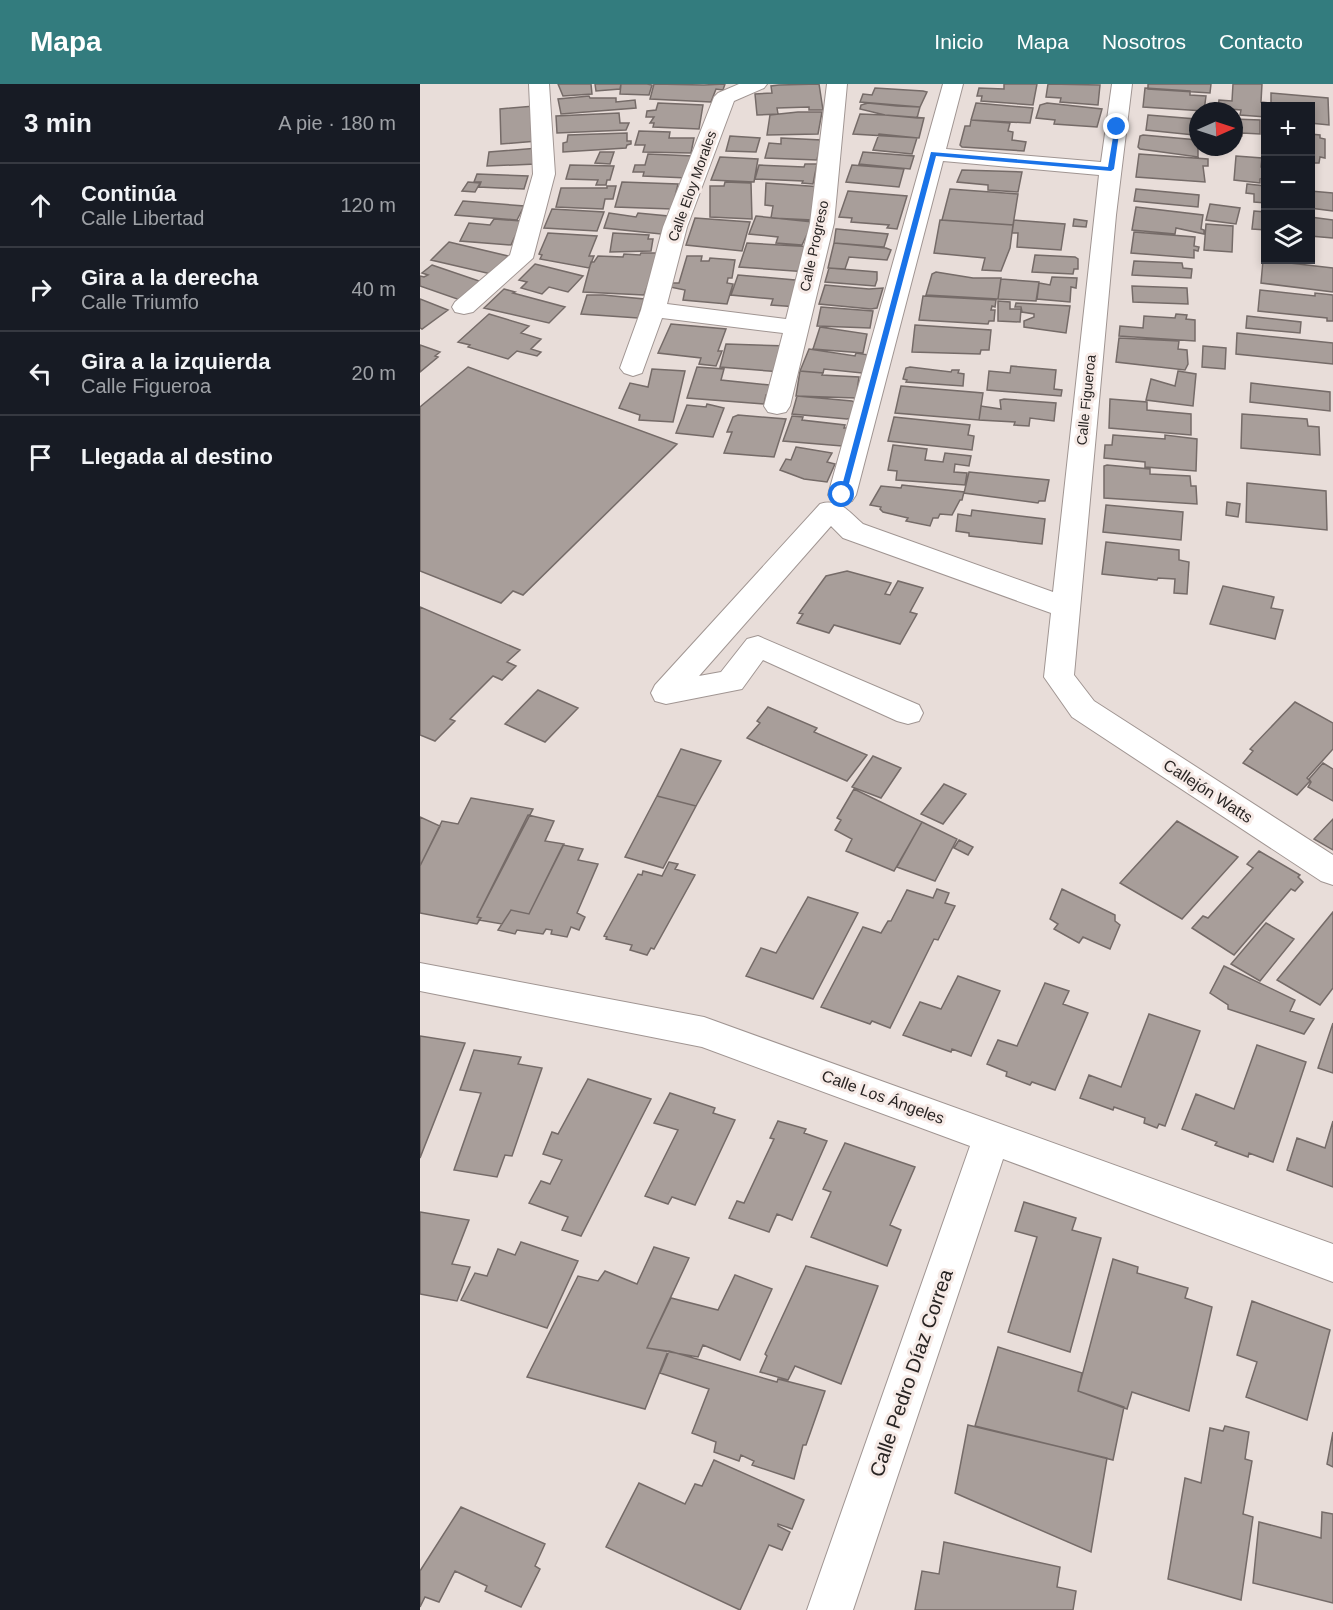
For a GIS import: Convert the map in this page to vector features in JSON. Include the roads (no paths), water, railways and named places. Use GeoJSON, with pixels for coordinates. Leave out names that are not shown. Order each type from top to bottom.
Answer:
{"type":"FeatureCollection","features":[{"type":"Feature","properties":{"kind":"street"},"geometry":{"type":"LineString","coordinates":[[464,307],[521,258],[544,174],[539,84]]}},
{"type":"Feature","properties":{"kind":"street","name":"Calle Eloy Morales"},"geometry":{"type":"LineString","coordinates":[[633,368],[653,310],[675,226],[725,97],[756,84]]}},
{"type":"Feature","properties":{"kind":"street","name":"Calle Progreso"},"geometry":{"type":"LineString","coordinates":[[777,406],[822,223],[837,84]]}},
{"type":"Feature","properties":{"kind":"street"},"geometry":{"type":"LineString","coordinates":[[842,495],[953,84]]}},
{"type":"Feature","properties":{"kind":"street","name":"Calle Figueroa"},"geometry":{"type":"LineString","coordinates":[[1083,709],[1059,677],[1111,169],[1122,84]]}},
{"type":"Feature","properties":{"kind":"street"},"geometry":{"type":"LineString","coordinates":[[933,154],[1111,169]]}},
{"type":"Feature","properties":{"kind":"street"},"geometry":{"type":"LineString","coordinates":[[653,310],[795,327]]}},
{"type":"Feature","properties":{"kind":"street"},"geometry":{"type":"LineString","coordinates":[[908,713],[758,646],[731,681],[666,693],[830,510],[853,531],[1065,607]]}},
{"type":"Feature","properties":{"kind":"street","name":"Callejón Watts"},"geometry":{"type":"LineString","coordinates":[[1083,709],[1333,872]]}},
{"type":"Feature","properties":{"kind":"street","name":"Calle Los Ángeles"},"geometry":{"type":"LineString","coordinates":[[420,977],[704,1032],[1333,1263]]}},
{"type":"Feature","properties":{"kind":"street","name":"Calle Pedro Díaz Correa"},"geometry":{"type":"LineString","coordinates":[[830,1610],[992,1137]]}}]}
